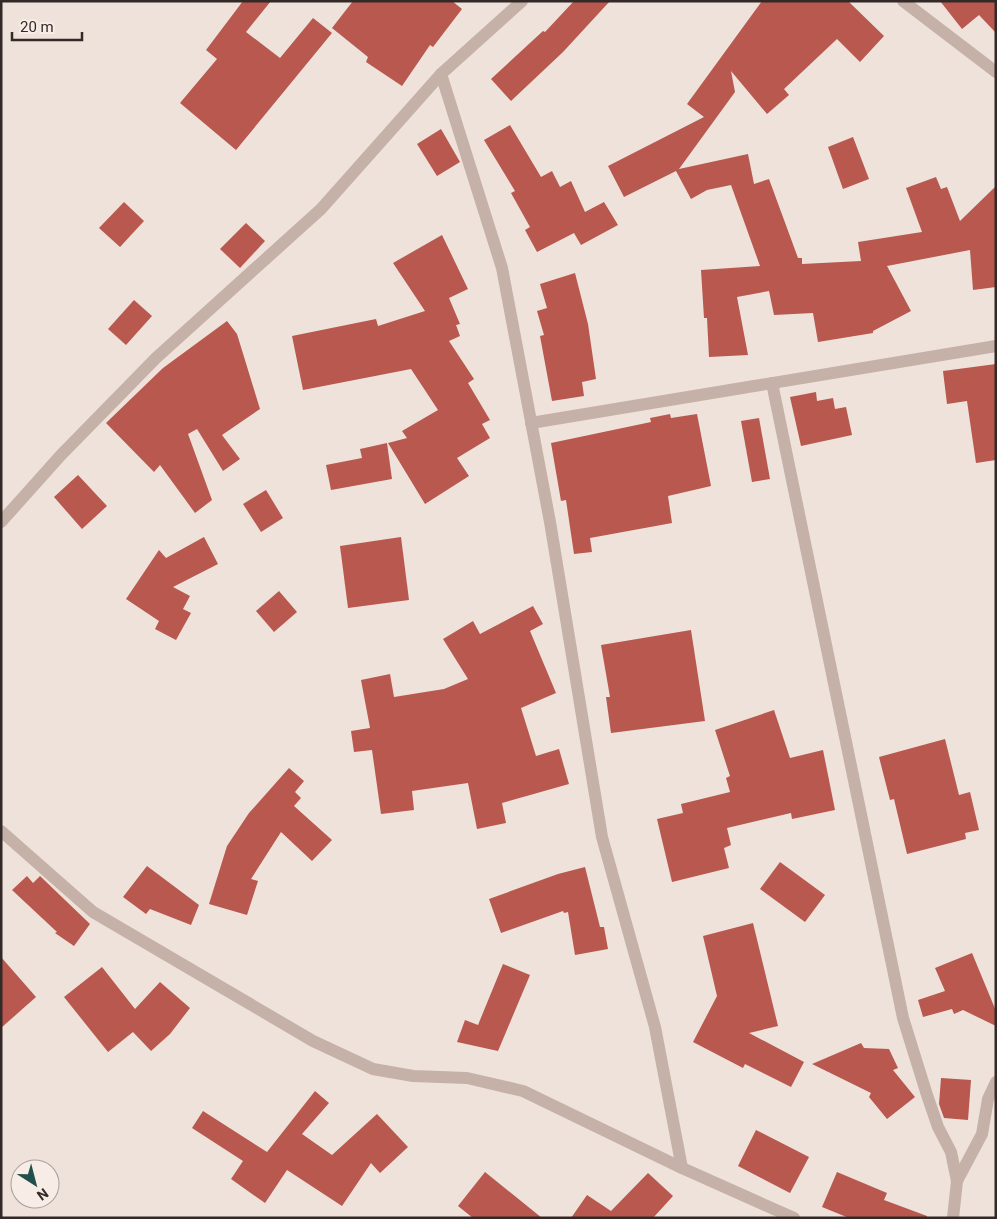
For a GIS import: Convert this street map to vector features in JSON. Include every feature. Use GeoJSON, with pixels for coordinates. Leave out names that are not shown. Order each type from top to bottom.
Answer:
{"type":"FeatureCollection","features":[{"type":"Feature","properties":{"kind":"street"},"geometry":{"type":"LineString","coordinates":[[1,522],[156,358],[321,209],[442,74],[522,1]]}},
{"type":"Feature","properties":{"kind":"street"},"geometry":{"type":"LineString","coordinates":[[903,1],[996,72]]}},
{"type":"Feature","properties":{"kind":"street"},"geometry":{"type":"LineString","coordinates":[[442,74],[502,268],[531,423],[602,837],[655,1027],[682,1168]]}},
{"type":"Feature","properties":{"kind":"street"},"geometry":{"type":"LineString","coordinates":[[531,423],[996,346]]}},
{"type":"Feature","properties":{"kind":"street"},"geometry":{"type":"LineString","coordinates":[[772,383],[903,1018],[938,1127],[952,1152],[957,1182],[953,1218]]}},
{"type":"Feature","properties":{"kind":"street"},"geometry":{"type":"LineString","coordinates":[[1,831],[93,912],[313,1041],[373,1069],[413,1076],[467,1078],[523,1091],[682,1168],[794,1218]]}},
{"type":"Feature","properties":{"kind":"street"},"geometry":{"type":"LineString","coordinates":[[957,1182],[982,1134],[988,1099],[996,1082]]}},
{"type":"Feature","properties":{"kind":"building"},"geometry":{"type":"Polygon","coordinates":[[[243,1],[271,1],[246,32],[280,58],[313,18],[332,33],[236,150],[180,103],[217,59],[206,50],[243,1]]]}},
{"type":"Feature","properties":{"kind":"building"},"geometry":{"type":"Polygon","coordinates":[[[353,1],[452,1],[462,9],[433,47],[430,45],[402,86],[366,62],[368,57],[332,28],[353,1]]]}},
{"type":"Feature","properties":{"kind":"building"},"geometry":{"type":"Polygon","coordinates":[[[574,1],[610,1],[563,52],[511,101],[491,79],[543,31],[545,32],[574,1]]]}},
{"type":"Feature","properties":{"kind":"building"},"geometry":{"type":"Polygon","coordinates":[[[762,1],[848,1],[884,36],[860,62],[837,39],[784,89],[789,95],[767,114],[731,71],[735,92],[679,169],[748,154],[754,184],[769,179],[798,258],[802,258],[802,264],[861,261],[858,242],[922,232],[906,188],[936,177],[941,189],[947,187],[960,221],[996,186],[996,287],[973,290],[970,250],[887,266],[911,311],[873,331],[873,333],[818,342],[813,313],[774,315],[769,291],[737,297],[748,355],[709,357],[707,318],[704,318],[701,270],[760,266],[731,185],[707,190],[691,199],[676,171],[624,197],[608,166],[704,117],[687,104],[762,1]]]}},
{"type":"Feature","properties":{"kind":"building"},"geometry":{"type":"Polygon","coordinates":[[[940,1],[996,1],[996,33],[979,15],[962,29],[940,1]]]}},
{"type":"Feature","properties":{"kind":"building"},"geometry":{"type":"Polygon","coordinates":[[[510,125],[541,177],[552,171],[560,187],[571,181],[585,212],[604,202],[618,225],[581,245],[574,233],[537,252],[525,230],[530,227],[511,193],[515,191],[484,140],[510,125]]]}},
{"type":"Feature","properties":{"kind":"building"},"geometry":{"type":"Polygon","coordinates":[[[441,129],[460,162],[437,176],[417,144],[441,129]]]}},
{"type":"Feature","properties":{"kind":"building"},"geometry":{"type":"Polygon","coordinates":[[[853,137],[869,179],[843,189],[828,147],[853,137]]]}},
{"type":"Feature","properties":{"kind":"building"},"geometry":{"type":"Polygon","coordinates":[[[124,202],[144,221],[120,247],[99,228],[124,202]]]}},
{"type":"Feature","properties":{"kind":"building"},"geometry":{"type":"Polygon","coordinates":[[[246,223],[265,241],[240,268],[220,249],[246,223]]]}},
{"type":"Feature","properties":{"kind":"building"},"geometry":{"type":"Polygon","coordinates":[[[442,235],[468,289],[449,298],[460,324],[456,325],[460,336],[449,341],[474,379],[468,383],[490,420],[482,424],[490,438],[457,458],[469,476],[425,504],[388,443],[407,438],[402,431],[438,410],[411,369],[303,390],[292,336],[376,319],[378,326],[425,311],[393,263],[442,235]]]}},
{"type":"Feature","properties":{"kind":"building"},"geometry":{"type":"Polygon","coordinates":[[[575,273],[588,324],[596,379],[582,382],[584,396],[552,401],[540,336],[544,335],[537,311],[547,308],[540,284],[575,273]]]}},
{"type":"Feature","properties":{"kind":"building"},"geometry":{"type":"Polygon","coordinates":[[[134,300],[152,316],[126,345],[108,329],[134,300]]]}},
{"type":"Feature","properties":{"kind":"building"},"geometry":{"type":"Polygon","coordinates":[[[227,321],[237,334],[260,409],[222,435],[240,459],[223,471],[197,429],[188,434],[212,500],[195,513],[160,465],[154,472],[106,423],[163,368],[227,321]]]}},
{"type":"Feature","properties":{"kind":"building"},"geometry":{"type":"Polygon","coordinates":[[[996,364],[996,460],[976,463],[967,401],[947,404],[943,371],[996,364]]]}},
{"type":"Feature","properties":{"kind":"building"},"geometry":{"type":"Polygon","coordinates":[[[816,392],[817,401],[833,398],[835,409],[846,407],[852,435],[801,446],[790,397],[816,392]]]}},
{"type":"Feature","properties":{"kind":"building"},"geometry":{"type":"Polygon","coordinates":[[[670,414],[671,418],[697,414],[711,486],[668,496],[672,523],[590,538],[592,552],[574,554],[566,500],[561,501],[551,443],[651,422],[650,418],[670,414]]]}},
{"type":"Feature","properties":{"kind":"building"},"geometry":{"type":"Polygon","coordinates":[[[759,418],[770,479],[752,482],[741,421],[759,418]]]}},
{"type":"Feature","properties":{"kind":"building"},"geometry":{"type":"Polygon","coordinates":[[[387,443],[392,479],[331,490],[326,465],[362,458],[360,449],[387,443]]]}},
{"type":"Feature","properties":{"kind":"building"},"geometry":{"type":"Polygon","coordinates":[[[78,475],[107,506],[82,529],[54,497],[78,475]]]}},
{"type":"Feature","properties":{"kind":"building"},"geometry":{"type":"Polygon","coordinates":[[[266,490],[283,518],[261,532],[243,504],[266,490]]]}},
{"type":"Feature","properties":{"kind":"building"},"geometry":{"type":"Polygon","coordinates":[[[204,537],[218,564],[173,587],[190,596],[183,609],[191,613],[176,640],[155,629],[159,621],[126,599],[159,550],[166,558],[204,537]]]}},
{"type":"Feature","properties":{"kind":"building"},"geometry":{"type":"Polygon","coordinates":[[[401,537],[409,600],[348,608],[340,546],[401,537]]]}},
{"type":"Feature","properties":{"kind":"building"},"geometry":{"type":"Polygon","coordinates":[[[279,591],[297,612],[274,632],[256,611],[279,591]]]}},
{"type":"Feature","properties":{"kind":"building"},"geometry":{"type":"Polygon","coordinates":[[[533,606],[543,624],[530,631],[556,693],[521,708],[536,756],[559,749],[569,784],[502,803],[506,823],[477,829],[468,783],[412,791],[414,810],[381,814],[372,750],[354,752],[351,731],[370,728],[361,680],[390,674],[394,697],[444,689],[468,679],[443,639],[473,621],[480,634],[533,606]]]}},
{"type":"Feature","properties":{"kind":"building"},"geometry":{"type":"Polygon","coordinates":[[[691,630],[705,721],[611,733],[606,697],[610,697],[601,645],[691,630]]]}},
{"type":"Feature","properties":{"kind":"building"},"geometry":{"type":"Polygon","coordinates":[[[774,710],[790,758],[823,750],[835,810],[792,819],[791,813],[727,828],[731,845],[724,848],[729,868],[672,882],[657,819],[683,813],[681,804],[730,792],[726,778],[730,776],[715,730],[774,710]]]}},
{"type":"Feature","properties":{"kind":"building"},"geometry":{"type":"Polygon","coordinates":[[[945,739],[959,795],[970,792],[979,830],[965,833],[966,839],[907,854],[894,799],[890,800],[879,757],[945,739]]]}},
{"type":"Feature","properties":{"kind":"building"},"geometry":{"type":"Polygon","coordinates":[[[289,768],[304,781],[295,792],[301,798],[294,806],[332,840],[312,861],[281,832],[251,879],[258,881],[247,915],[209,904],[227,846],[249,813],[289,768]]]}},
{"type":"Feature","properties":{"kind":"building"},"geometry":{"type":"Polygon","coordinates":[[[780,862],[825,895],[805,922],[760,889],[780,862]]]}},
{"type":"Feature","properties":{"kind":"building"},"geometry":{"type":"Polygon","coordinates":[[[147,866],[199,905],[191,925],[150,909],[146,914],[123,897],[147,866]]]}},
{"type":"Feature","properties":{"kind":"building"},"geometry":{"type":"Polygon","coordinates":[[[585,867],[600,927],[604,927],[608,949],[575,955],[568,912],[564,913],[563,911],[501,933],[489,899],[558,874],[585,867]]]}},
{"type":"Feature","properties":{"kind":"building"},"geometry":{"type":"Polygon","coordinates":[[[27,876],[33,883],[40,876],[90,924],[74,946],[55,933],[57,932],[12,890],[27,876]]]}},
{"type":"Feature","properties":{"kind":"building"},"geometry":{"type":"Polygon","coordinates":[[[753,923],[778,1026],[749,1033],[804,1062],[791,1087],[745,1064],[743,1068],[693,1042],[717,996],[703,936],[753,923]]]}},
{"type":"Feature","properties":{"kind":"building"},"geometry":{"type":"Polygon","coordinates":[[[972,953],[996,1011],[996,1026],[963,1010],[954,1014],[952,1009],[923,1017],[918,1000],[945,991],[935,968],[972,953]]]}},
{"type":"Feature","properties":{"kind":"building"},"geometry":{"type":"Polygon","coordinates":[[[1,957],[36,997],[1,1028],[1,957]]]}},
{"type":"Feature","properties":{"kind":"building"},"geometry":{"type":"Polygon","coordinates":[[[503,964],[530,975],[498,1051],[457,1042],[465,1020],[478,1025],[503,964]]]}},
{"type":"Feature","properties":{"kind":"building"},"geometry":{"type":"Polygon","coordinates":[[[102,967],[135,1009],[160,982],[190,1008],[170,1034],[151,1051],[133,1032],[108,1052],[64,997],[102,967]]]}},
{"type":"Feature","properties":{"kind":"building"},"geometry":{"type":"Polygon","coordinates":[[[861,1043],[864,1048],[889,1049],[898,1068],[893,1070],[915,1097],[887,1119],[869,1097],[871,1093],[812,1064],[861,1043]]]}},
{"type":"Feature","properties":{"kind":"building"},"geometry":{"type":"Polygon","coordinates":[[[941,1078],[971,1080],[968,1120],[944,1118],[939,1104],[941,1078]]]}},
{"type":"Feature","properties":{"kind":"building"},"geometry":{"type":"Polygon","coordinates":[[[315,1091],[329,1103],[302,1134],[332,1155],[377,1114],[408,1147],[380,1173],[371,1163],[342,1206],[287,1170],[265,1203],[231,1179],[243,1161],[192,1128],[203,1111],[267,1152],[315,1091]]]}},
{"type":"Feature","properties":{"kind":"building"},"geometry":{"type":"Polygon","coordinates":[[[756,1130],[809,1157],[790,1193],[738,1166],[756,1130]]]}},
{"type":"Feature","properties":{"kind":"building"},"geometry":{"type":"Polygon","coordinates":[[[485,1172],[542,1218],[473,1218],[458,1206],[485,1172]]]}},
{"type":"Feature","properties":{"kind":"building"},"geometry":{"type":"Polygon","coordinates":[[[837,1172],[887,1193],[884,1200],[927,1216],[927,1218],[849,1218],[822,1207],[837,1172]]]}},
{"type":"Feature","properties":{"kind":"building"},"geometry":{"type":"Polygon","coordinates":[[[648,1173],[673,1196],[653,1218],[571,1218],[587,1195],[611,1211],[648,1173]]]}}]}
